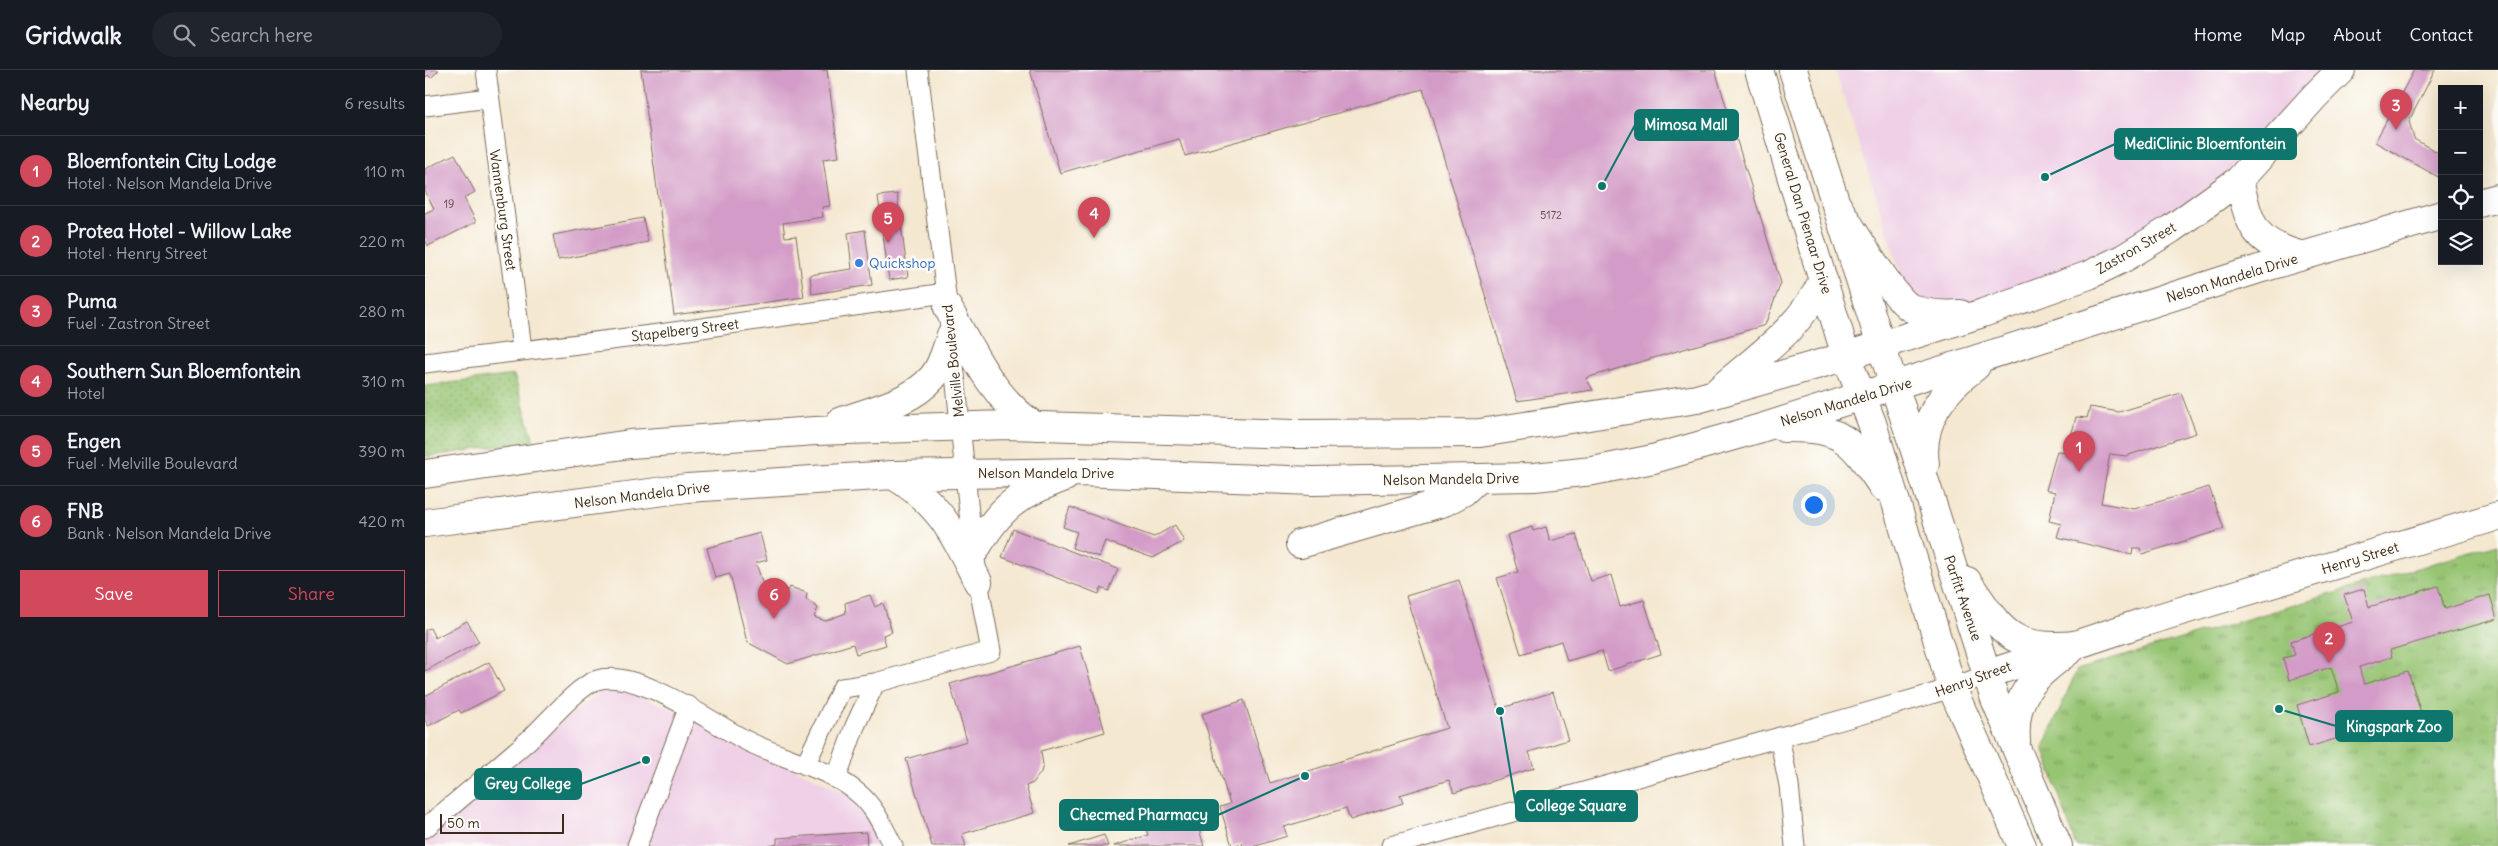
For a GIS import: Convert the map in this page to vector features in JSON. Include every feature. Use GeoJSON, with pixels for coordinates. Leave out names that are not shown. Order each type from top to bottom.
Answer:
{"type":"FeatureCollection","features":[{"type":"Feature","properties":{"kind":"main road","name":"General Dan Pienaar Drive"},"geometry":{"type":"LineString","coordinates":[[1759,70],[1847,356]]}},
{"type":"Feature","properties":{"kind":"main road"},"geometry":{"type":"LineString","coordinates":[[425,474],[630,444],[815,431],[960,426],[1035,426],[1294,434],[1481,433],[1590,417],[1714,394],[1881,345],[1792,70],[1782,78],[1780,89],[1791,148],[1796,191]]}},
{"type":"Feature","properties":{"kind":"main road","name":"Zastron Street"},"geometry":{"type":"LineString","coordinates":[[1881,345],[1983,313],[2089,275],[2124,258],[2171,229],[2239,180],[2341,70]]}},
{"type":"Feature","properties":{"kind":"main road"},"geometry":{"type":"LineString","coordinates":[[2239,180],[2250,221],[2259,236],[2270,245],[2303,256]]}},
{"type":"Feature","properties":{"kind":"main road"},"geometry":{"type":"LineString","coordinates":[[2483,203],[2498,198]]}},
{"type":"Feature","properties":{"kind":"main road"},"geometry":{"type":"LineString","coordinates":[[1836,204],[1884,278],[1909,307],[1933,314],[1983,313]]}},
{"type":"Feature","properties":{"kind":"main road","name":"Nelson Mandela Drive"},"geometry":{"type":"LineString","coordinates":[[425,523],[687,488],[893,475],[1081,472],[1313,481],[1534,477],[1593,471],[1653,459],[1761,428],[2303,256],[2438,216]]}},
{"type":"Feature","properties":{"kind":"main road"},"geometry":{"type":"LineString","coordinates":[[1714,394],[1798,320],[1815,298],[1823,280]]}},
{"type":"Feature","properties":{"kind":"main road"},"geometry":{"type":"LineString","coordinates":[[946,301],[975,357],[1005,401],[1020,416],[1035,426]]}},
{"type":"Feature","properties":{"kind":"main road"},"geometry":{"type":"LineString","coordinates":[[815,431],[889,406],[920,389],[933,378],[951,335]]}},
{"type":"Feature","properties":{"kind":"main road","name":"Parfitt Avenue"},"geometry":{"type":"LineString","coordinates":[[1881,345],[1988,674],[2017,754],[2058,846]]}},
{"type":"Feature","properties":{"kind":"main road"},"geometry":{"type":"LineString","coordinates":[[1847,356],[1862,397],[1953,688],[2022,846]]}},
{"type":"Feature","properties":{"kind":"main road"},"geometry":{"type":"LineString","coordinates":[[1929,492],[1924,456],[1929,420],[1938,402],[1950,387],[1989,356]]}},
{"type":"Feature","properties":{"kind":"main road"},"geometry":{"type":"LineString","coordinates":[[1761,428],[1820,428],[1846,440],[1857,451],[1897,509]]}},
{"type":"Feature","properties":{"kind":"main road"},"geometry":{"type":"LineString","coordinates":[[975,550],[996,516],[1009,504],[1050,483],[1081,472]]}},
{"type":"Feature","properties":{"kind":"main road"},"geometry":{"type":"LineString","coordinates":[[893,475],[912,487],[943,518],[978,582]]}},
{"type":"Feature","properties":{"kind":"main road"},"geometry":{"type":"LineString","coordinates":[[1300,544],[1444,502],[1463,492],[1478,478]]}},
{"type":"Feature","properties":{"kind":"main road","name":"Henry Street"},"geometry":{"type":"LineString","coordinates":[[1988,674],[2076,644],[2498,516]]}},
{"type":"Feature","properties":{"kind":"main road"},"geometry":{"type":"LineString","coordinates":[[1947,552],[2006,634],[2028,644],[2046,648],[2076,644]]}},
{"type":"Feature","properties":{"kind":"main road"},"geometry":{"type":"LineString","coordinates":[[2017,754],[2015,723],[2018,706],[2025,689],[2076,644]]}},
{"type":"Feature","properties":{"kind":"street","name":"Wannenburg Street"},"geometry":{"type":"LineString","coordinates":[[486,70],[522,349]]}},
{"type":"Feature","properties":{"kind":"street","name":"Melville Boulevard"},"geometry":{"type":"LineString","coordinates":[[875,683],[991,651],[978,582],[964,473],[951,335],[918,70]]}},
{"type":"Feature","properties":{"kind":"street"},"geometry":{"type":"LineString","coordinates":[[2315,96],[2326,70]]}},
{"type":"Feature","properties":{"kind":"street"},"geometry":{"type":"LineString","coordinates":[[425,106],[489,98]]}},
{"type":"Feature","properties":{"kind":"street","name":"Stapelberg Street"},"geometry":{"type":"LineString","coordinates":[[425,363],[522,349],[946,301]]}},
{"type":"Feature","properties":{"kind":"street","name":"Henry Street"},"geometry":{"type":"LineString","coordinates":[[1391,846],[1448,839],[1779,737],[1953,688],[1988,674]]}},
{"type":"Feature","properties":{"kind":"street"},"geometry":{"type":"LineString","coordinates":[[425,828],[532,736],[585,686],[596,680],[621,678],[689,706],[745,740],[836,779],[859,794],[871,807],[882,823],[893,846]]}},
{"type":"Feature","properties":{"kind":"street"},"geometry":{"type":"LineString","coordinates":[[805,766],[842,688],[875,683]]}},
{"type":"Feature","properties":{"kind":"street"},"geometry":{"type":"LineString","coordinates":[[836,779],[855,726],[875,683]]}},
{"type":"Feature","properties":{"kind":"street"},"geometry":{"type":"LineString","coordinates":[[637,846],[689,706]]}},
{"type":"Feature","properties":{"kind":"street"},"geometry":{"type":"LineString","coordinates":[[1779,737],[1789,785],[1795,846]]}},
{"type":"Feature","properties":{"kind":"shaded area"},"geometry":{"type":"Polygon","coordinates":[[[1835,70],[2319,70],[2312,84],[2246,155],[2196,199],[2123,247],[2053,276],[1969,302],[1943,306],[1916,296],[1901,274],[1835,70]]]}},
{"type":"Feature","properties":{"kind":"shaded area"},"geometry":{"type":"Polygon","coordinates":[[[610,684],[689,716],[867,804],[883,846],[425,846],[425,830],[610,684]]]}},
{"type":"Feature","properties":{"kind":"green space"},"geometry":{"type":"Polygon","coordinates":[[[514,375],[534,441],[425,457],[425,386],[514,375]]]}},
{"type":"Feature","properties":{"kind":"green space"},"geometry":{"type":"Polygon","coordinates":[[[2498,544],[2498,846],[2076,846],[2043,747],[2077,670],[2498,544]]]}},
{"type":"Feature","properties":{"kind":"building"},"geometry":{"type":"Polygon","coordinates":[[[425,70],[439,70],[431,78],[428,75],[425,78],[425,70]]]}},
{"type":"Feature","properties":{"kind":"building"},"geometry":{"type":"Polygon","coordinates":[[[641,70],[827,70],[839,157],[823,159],[830,206],[822,207],[823,217],[783,223],[785,237],[796,236],[804,297],[674,315],[641,70]]]}},
{"type":"Feature","properties":{"kind":"building"},"geometry":{"type":"Polygon","coordinates":[[[1030,70],[1715,70],[1781,283],[1765,325],[1586,378],[1593,390],[1517,401],[1423,89],[1185,156],[1179,139],[1060,173],[1030,70]]]}},
{"type":"Feature","properties":{"kind":"building"},"geometry":{"type":"Polygon","coordinates":[[[2414,70],[2435,70],[2409,121],[2414,139],[2438,153],[2438,177],[2375,142],[2414,70]]]}},
{"type":"Feature","properties":{"kind":"building"},"geometry":{"type":"Polygon","coordinates":[[[455,154],[475,192],[464,198],[476,222],[428,246],[425,239],[425,213],[434,209],[425,191],[425,169],[455,154]]]}},
{"type":"Feature","properties":{"kind":"building"},"geometry":{"type":"Polygon","coordinates":[[[897,194],[908,277],[889,280],[878,196],[897,194]]]}},
{"type":"Feature","properties":{"kind":"building"},"geometry":{"type":"Polygon","coordinates":[[[643,218],[648,242],[558,260],[553,235],[643,218]]]}},
{"type":"Feature","properties":{"kind":"building"},"geometry":{"type":"Polygon","coordinates":[[[865,230],[872,285],[812,294],[810,275],[852,269],[848,233],[865,230]]]}},
{"type":"Feature","properties":{"kind":"building"},"geometry":{"type":"Polygon","coordinates":[[[2181,393],[2196,433],[2126,456],[2110,454],[2101,503],[2134,509],[2209,487],[2224,529],[2142,554],[2140,548],[2133,548],[2132,555],[2057,537],[2061,524],[2049,521],[2055,492],[2046,490],[2057,451],[2067,452],[2076,417],[2087,418],[2090,407],[2119,412],[2181,393]]]}},
{"type":"Feature","properties":{"kind":"building"},"geometry":{"type":"Polygon","coordinates":[[[1070,507],[1154,537],[1175,525],[1184,541],[1153,558],[1105,541],[1099,557],[1072,548],[1077,532],[1063,527],[1070,507]]]}},
{"type":"Feature","properties":{"kind":"building"},"geometry":{"type":"Polygon","coordinates":[[[1532,527],[1533,531],[1546,527],[1550,541],[1576,534],[1591,581],[1611,575],[1620,607],[1644,600],[1661,654],[1608,671],[1602,651],[1567,661],[1561,641],[1521,654],[1497,578],[1518,572],[1507,535],[1532,527]]]}},
{"type":"Feature","properties":{"kind":"building"},"geometry":{"type":"Polygon","coordinates":[[[1013,529],[1118,569],[1109,591],[1101,588],[1099,594],[1002,557],[1013,529]]]}},
{"type":"Feature","properties":{"kind":"building"},"geometry":{"type":"Polygon","coordinates":[[[760,533],[767,560],[756,563],[763,585],[773,594],[778,586],[788,591],[790,587],[807,593],[806,599],[818,608],[814,617],[825,621],[846,613],[845,603],[870,595],[875,607],[883,603],[892,632],[883,635],[886,645],[856,654],[853,644],[788,664],[747,642],[730,574],[715,578],[707,548],[760,533]]]}},
{"type":"Feature","properties":{"kind":"building"},"geometry":{"type":"Polygon","coordinates":[[[1459,580],[1499,709],[1553,692],[1568,740],[1529,752],[1534,768],[1454,793],[1449,780],[1400,795],[1403,803],[1350,820],[1346,808],[1284,827],[1287,836],[1256,846],[1243,846],[1242,843],[1232,846],[1220,807],[1230,804],[1202,714],[1244,700],[1270,783],[1447,728],[1406,596],[1459,580]]]}},
{"type":"Feature","properties":{"kind":"building"},"geometry":{"type":"Polygon","coordinates":[[[2438,586],[2445,609],[2490,595],[2497,619],[2390,650],[2392,657],[2359,667],[2364,684],[2408,671],[2421,713],[2309,747],[2297,705],[2339,692],[2331,667],[2289,680],[2283,658],[2295,655],[2291,641],[2353,622],[2344,595],[2364,589],[2369,607],[2438,586]]]}},
{"type":"Feature","properties":{"kind":"building"},"geometry":{"type":"Polygon","coordinates":[[[467,621],[479,642],[425,671],[425,630],[430,628],[435,638],[467,621]]]}},
{"type":"Feature","properties":{"kind":"building"},"geometry":{"type":"Polygon","coordinates":[[[1080,646],[1105,732],[1041,751],[1043,765],[1041,772],[1033,783],[1026,786],[1034,813],[962,834],[966,846],[932,846],[906,759],[967,741],[950,684],[1080,646]]]}},
{"type":"Feature","properties":{"kind":"building"},"geometry":{"type":"Polygon","coordinates":[[[489,662],[504,691],[461,713],[459,710],[428,726],[425,720],[425,696],[489,662]]]}},
{"type":"Feature","properties":{"kind":"building"},"geometry":{"type":"Polygon","coordinates":[[[1193,809],[1204,846],[1114,846],[1148,835],[1144,823],[1193,809]]]}},
{"type":"Feature","properties":{"kind":"building"},"geometry":{"type":"Polygon","coordinates":[[[866,832],[867,846],[770,846],[777,844],[777,838],[866,832]]]}},
{"type":"Feature","properties":{"kind":"building"},"geometry":{"type":"Polygon","coordinates":[[[1104,835],[1108,846],[1069,846],[1104,835]]]}},
{"type":"Feature","properties":{"kind":"place","name":"Puma"},"geometry":{"type":"Point","coordinates":[2396,130]}},
{"type":"Feature","properties":{"kind":"place","name":"MediClinic Bloemfontein"},"geometry":{"type":"Point","coordinates":[2045,177]}},
{"type":"Feature","properties":{"kind":"place","name":"Mimosa Mall"},"geometry":{"type":"Point","coordinates":[1602,186]}},
{"type":"Feature","properties":{"kind":"place","name":"Southern Sun Bloemfontein"},"geometry":{"type":"Point","coordinates":[1094,238]}},
{"type":"Feature","properties":{"kind":"place","name":"Engen"},"geometry":{"type":"Point","coordinates":[888,243]}},
{"type":"Feature","properties":{"kind":"place","name":"Quickshop"},"geometry":{"type":"Point","coordinates":[859,263]}},
{"type":"Feature","properties":{"kind":"place","name":"Bloemfontein City Lodge"},"geometry":{"type":"Point","coordinates":[2079,472]}},
{"type":"Feature","properties":{"kind":"place","name":"FNB"},"geometry":{"type":"Point","coordinates":[774,619]}},
{"type":"Feature","properties":{"kind":"place","name":"Protea Hotel - Willow Lake"},"geometry":{"type":"Point","coordinates":[2329,663]}},
{"type":"Feature","properties":{"kind":"place","name":"Kingspark Zoo"},"geometry":{"type":"Point","coordinates":[2279,709]}},
{"type":"Feature","properties":{"kind":"place","name":"College Square"},"geometry":{"type":"Point","coordinates":[1500,711]}},
{"type":"Feature","properties":{"kind":"place","name":"Grey College"},"geometry":{"type":"Point","coordinates":[646,760]}},
{"type":"Feature","properties":{"kind":"place","name":"Checmed Pharmacy"},"geometry":{"type":"Point","coordinates":[1305,776]}}]}
